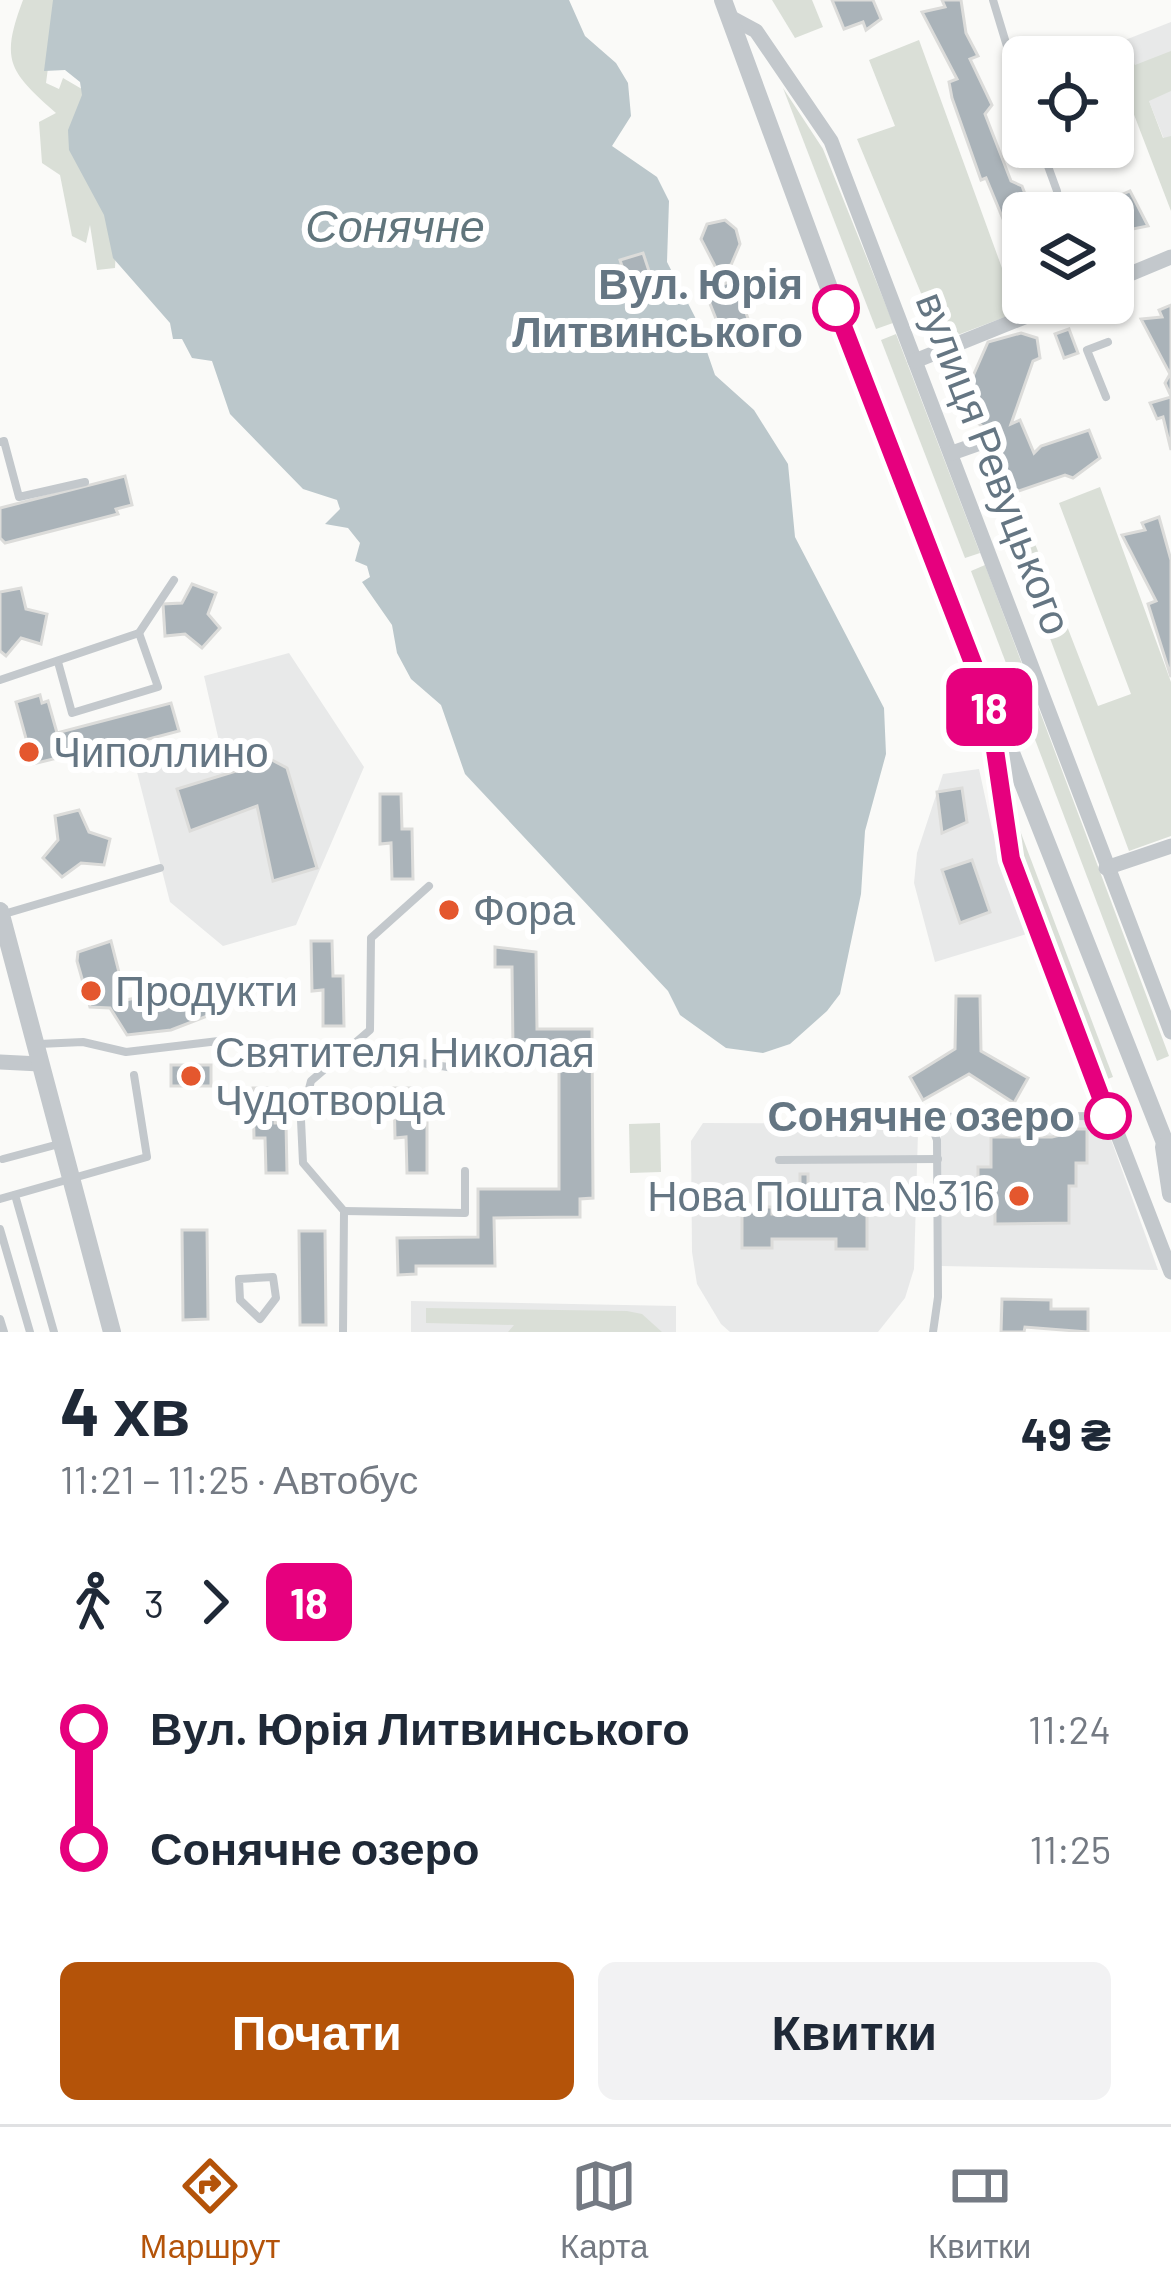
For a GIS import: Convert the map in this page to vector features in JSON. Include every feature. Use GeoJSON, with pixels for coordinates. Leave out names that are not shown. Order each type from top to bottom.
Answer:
{"type":"FeatureCollection","features":[{"type":"Feature","properties":{"kind":"street","name":"вулиця Ревуцького"},"geometry":{"type":"LineString","coordinates":[[726,9],[756,31],[831,141],[1171,1032]]}},
{"type":"Feature","properties":{"kind":"street","name":"вулиця Ревуцького"},"geometry":{"type":"LineString","coordinates":[[726,9],[988,702],[1167,1152],[1171,1194]]}},
{"type":"Feature","properties":{"kind":"street"},"geometry":{"type":"LineString","coordinates":[[1134,272],[1171,257]]}},
{"type":"Feature","properties":{"kind":"street"},"geometry":{"type":"LineString","coordinates":[[915,361],[1007,324]]}},
{"type":"Feature","properties":{"kind":"street"},"geometry":{"type":"LineString","coordinates":[[952,453],[986,441]]}},
{"type":"Feature","properties":{"kind":"street","name":"вулиця Ревуцького"},"geometry":{"type":"LineString","coordinates":[[988,702],[1011,859],[1171,1272]]}},
{"type":"Feature","properties":{"kind":"street"},"geometry":{"type":"LineString","coordinates":[[1106,868],[1171,846]]}},
{"type":"Feature","properties":{"kind":"street"},"geometry":{"type":"LineString","coordinates":[[1,913],[112,1332]]}},
{"type":"Feature","properties":{"kind":"street"},"geometry":{"type":"LineString","coordinates":[[0,1062],[37,1054]]}},
{"type":"Feature","properties":{"kind":"lane"},"geometry":{"type":"LineString","coordinates":[[993,0],[1004,36]]}},
{"type":"Feature","properties":{"kind":"lane"},"geometry":{"type":"LineString","coordinates":[[1049,168],[1057,191]]}},
{"type":"Feature","properties":{"kind":"lane"},"geometry":{"type":"LineString","coordinates":[[1106,397],[1087,350],[1108,342]]}},
{"type":"Feature","properties":{"kind":"lane"},"geometry":{"type":"LineString","coordinates":[[0,442],[4,441],[19,497],[85,482]]}},
{"type":"Feature","properties":{"kind":"lane"},"geometry":{"type":"LineString","coordinates":[[0,680],[140,634],[174,580]]}},
{"type":"Feature","properties":{"kind":"lane"},"geometry":{"type":"LineString","coordinates":[[58,662],[72,713],[138,694],[158,687],[140,634]]}},
{"type":"Feature","properties":{"kind":"lane"},"geometry":{"type":"LineString","coordinates":[[1,913],[160,868]]}},
{"type":"Feature","properties":{"kind":"lane"},"geometry":{"type":"LineString","coordinates":[[343,1332],[344,1211],[303,1163],[302,1120],[311,1081],[370,1030],[371,938],[429,886]]}},
{"type":"Feature","properties":{"kind":"lane"},"geometry":{"type":"LineString","coordinates":[[37,1054],[83,1042],[126,1052],[227,1040]]}},
{"type":"Feature","properties":{"kind":"lane"},"geometry":{"type":"LineString","coordinates":[[350,1052],[454,1068]]}},
{"type":"Feature","properties":{"kind":"lane"},"geometry":{"type":"LineString","coordinates":[[0,1199],[147,1156],[134,1075]]}},
{"type":"Feature","properties":{"kind":"lane"},"geometry":{"type":"LineString","coordinates":[[933,1332],[938,1297],[938,1159],[928,1117],[1108,1116]]}},
{"type":"Feature","properties":{"kind":"lane"},"geometry":{"type":"LineString","coordinates":[[1,1156],[62,1144]]}},
{"type":"Feature","properties":{"kind":"lane"},"geometry":{"type":"LineString","coordinates":[[779,1160],[938,1159]]}},
{"type":"Feature","properties":{"kind":"lane"},"geometry":{"type":"LineString","coordinates":[[344,1211],[465,1213],[465,1171]]}},
{"type":"Feature","properties":{"kind":"lane"},"geometry":{"type":"LineString","coordinates":[[15,1195],[54,1332]]}},
{"type":"Feature","properties":{"kind":"lane"},"geometry":{"type":"LineString","coordinates":[[0,1229],[30,1332]]}},
{"type":"Feature","properties":{"kind":"lane"},"geometry":{"type":"LineString","coordinates":[[260,1319],[240,1300],[241,1276],[276,1279],[276,1298],[260,1319],[260,1332]]}},
{"type":"Feature","properties":{"kind":"lane"},"geometry":{"type":"LineString","coordinates":[[0,1318],[4,1332]]}},
{"type":"Feature","properties":{"kind":"shaded area"},"geometry":{"type":"Polygon","coordinates":[[[23,0],[57,0],[46,83],[59,89],[63,78],[87,92],[117,229],[115,268],[97,270],[90,225],[86,243],[72,236],[60,175],[42,163],[39,122],[56,113],[13,64],[12,37],[23,0]]]}},
{"type":"Feature","properties":{"kind":"shaded area"},"geometry":{"type":"Polygon","coordinates":[[[772,0],[812,0],[823,27],[795,38],[772,0]]]}},
{"type":"Feature","properties":{"kind":"shaded area"},"geometry":{"type":"Polygon","coordinates":[[[1171,22],[1171,157],[1134,63],[1134,36],[1171,22]]]}},
{"type":"Feature","properties":{"kind":"shaded area"},"geometry":{"type":"Polygon","coordinates":[[[919,40],[1002,268],[1002,318],[940,339],[857,139],[895,126],[869,60],[919,40]]]}},
{"type":"Feature","properties":{"kind":"shaded area"},"geometry":{"type":"Polygon","coordinates":[[[1171,51],[1171,91],[1149,101],[1163,138],[1171,136],[1171,211],[1134,115],[1134,62],[1171,51]]]}},
{"type":"Feature","properties":{"kind":"shaded area"},"geometry":{"type":"Polygon","coordinates":[[[783,88],[823,149],[893,323],[876,329],[783,88]]]}},
{"type":"Feature","properties":{"kind":"shaded area"},"geometry":{"type":"Polygon","coordinates":[[[896,334],[980,553],[965,558],[881,340],[896,334]]]}},
{"type":"Feature","properties":{"kind":"shaded area"},"geometry":{"type":"Polygon","coordinates":[[[1100,487],[1171,682],[1171,836],[1129,851],[1015,544],[1032,536],[1098,706],[1131,694],[1059,503],[1100,487]]]}},
{"type":"Feature","properties":{"kind":"shaded area"},"geometry":{"type":"Polygon","coordinates":[[[985,565],[1169,1056],[1157,1061],[971,571],[985,565]]]}},
{"type":"Feature","properties":{"kind":"shaded area"},"geometry":{"type":"Polygon","coordinates":[[[289,653],[364,767],[296,925],[223,946],[170,902],[137,772],[221,750],[204,676],[289,653]]]}},
{"type":"Feature","properties":{"kind":"shaded area"},"geometry":{"type":"Polygon","coordinates":[[[979,769],[992,829],[1030,933],[935,962],[914,883],[917,853],[943,774],[979,769]]]}},
{"type":"Feature","properties":{"kind":"shaded area"},"geometry":{"type":"Polygon","coordinates":[[[1010,804],[1113,1077],[1102,1081],[1019,855],[1010,804]]]}},
{"type":"Feature","properties":{"kind":"shaded area"},"geometry":{"type":"Polygon","coordinates":[[[1104,1120],[1158,1270],[941,1266],[941,1121],[1104,1120]]]}},
{"type":"Feature","properties":{"kind":"shaded area"},"geometry":{"type":"Polygon","coordinates":[[[660,1123],[661,1172],[630,1173],[629,1124],[660,1123]]]}},
{"type":"Feature","properties":{"kind":"shaded area"},"geometry":{"type":"Polygon","coordinates":[[[703,1123],[907,1124],[918,1132],[914,1269],[905,1298],[878,1332],[730,1332],[721,1324],[697,1284],[692,1252],[691,1141],[703,1123]]]}},
{"type":"Feature","properties":{"kind":"shaded area"},"geometry":{"type":"Polygon","coordinates":[[[411,1301],[676,1306],[676,1332],[411,1332],[411,1301]]]}},
{"type":"Feature","properties":{"kind":"shaded area"},"geometry":{"type":"Polygon","coordinates":[[[426,1308],[627,1311],[642,1314],[662,1332],[508,1332],[514,1325],[426,1323],[426,1308]]]}},
{"type":"Feature","properties":{"kind":"water","name":"Сонячне"},"geometry":{"type":"Polygon","coordinates":[[[53,0],[569,0],[585,36],[616,63],[628,83],[631,116],[612,146],[657,177],[669,201],[667,262],[695,317],[715,375],[754,410],[788,464],[795,537],[884,708],[886,754],[865,831],[861,894],[840,994],[790,1044],[763,1053],[726,1048],[680,1015],[668,991],[465,774],[441,705],[411,679],[397,653],[392,625],[362,582],[370,577],[367,566],[355,561],[360,543],[348,528],[325,524],[340,509],[337,500],[303,489],[230,414],[212,361],[192,358],[182,339],[173,339],[170,323],[113,258],[104,215],[69,150],[68,130],[82,95],[80,82],[65,70],[44,71],[53,0]]]}},
{"type":"Feature","properties":{"kind":"building"},"geometry":{"type":"Polygon","coordinates":[[[832,0],[873,0],[881,19],[866,30],[863,22],[844,29],[832,0]]]}},
{"type":"Feature","properties":{"kind":"building"},"geometry":{"type":"Polygon","coordinates":[[[942,0],[961,0],[966,33],[978,56],[970,59],[992,105],[985,114],[1002,168],[1024,192],[1002,192],[1002,217],[986,178],[981,180],[952,98],[949,82],[957,79],[922,12],[945,7],[942,0]]]}},
{"type":"Feature","properties":{"kind":"building"},"geometry":{"type":"Polygon","coordinates":[[[1134,199],[1148,226],[1134,229],[1134,199]]]}},
{"type":"Feature","properties":{"kind":"building"},"geometry":{"type":"Polygon","coordinates":[[[725,220],[736,229],[740,244],[731,265],[716,268],[701,239],[707,224],[725,220]]]}},
{"type":"Feature","properties":{"kind":"building"},"geometry":{"type":"Polygon","coordinates":[[[643,253],[654,286],[631,294],[620,260],[643,253]]]}},
{"type":"Feature","properties":{"kind":"building"},"geometry":{"type":"Polygon","coordinates":[[[734,280],[750,324],[722,334],[705,291],[734,280]]]}},
{"type":"Feature","properties":{"kind":"building"},"geometry":{"type":"Polygon","coordinates":[[[1171,305],[1171,396],[1165,383],[1170,374],[1141,319],[1162,317],[1159,310],[1171,305]]]}},
{"type":"Feature","properties":{"kind":"building"},"geometry":{"type":"Polygon","coordinates":[[[1069,329],[1078,353],[1064,358],[1055,334],[1069,329]]]}},
{"type":"Feature","properties":{"kind":"building"},"geometry":{"type":"Polygon","coordinates":[[[1021,333],[1037,338],[1040,358],[1033,361],[1011,424],[1020,420],[1034,453],[1041,446],[1089,430],[1100,458],[1073,478],[1065,475],[1019,491],[1007,485],[984,428],[971,417],[963,399],[988,342],[1021,333]]]}},
{"type":"Feature","properties":{"kind":"building"},"geometry":{"type":"Polygon","coordinates":[[[1171,397],[1171,450],[1163,417],[1157,419],[1150,403],[1171,397]]]}},
{"type":"Feature","properties":{"kind":"building"},"geometry":{"type":"Polygon","coordinates":[[[125,476],[132,505],[116,509],[118,514],[5,543],[0,538],[0,508],[125,476]]]}},
{"type":"Feature","properties":{"kind":"building"},"geometry":{"type":"Polygon","coordinates":[[[1159,517],[1171,560],[1171,677],[1148,604],[1156,601],[1122,535],[1145,530],[1142,523],[1159,517]]]}},
{"type":"Feature","properties":{"kind":"building"},"geometry":{"type":"Polygon","coordinates":[[[192,584],[216,593],[208,614],[220,628],[202,648],[185,634],[165,636],[163,604],[182,603],[192,584]]]}},
{"type":"Feature","properties":{"kind":"building"},"geometry":{"type":"Polygon","coordinates":[[[21,588],[26,609],[47,614],[41,644],[21,638],[6,656],[0,651],[0,592],[21,588]]]}},
{"type":"Feature","properties":{"kind":"building"},"geometry":{"type":"Polygon","coordinates":[[[40,695],[42,703],[48,701],[57,733],[171,703],[179,731],[70,760],[69,755],[33,764],[16,702],[40,695]]]}},
{"type":"Feature","properties":{"kind":"building"},"geometry":{"type":"Polygon","coordinates":[[[272,760],[287,768],[317,868],[273,881],[257,806],[190,831],[177,789],[272,760]]]}},
{"type":"Feature","properties":{"kind":"building"},"geometry":{"type":"Polygon","coordinates":[[[962,788],[967,822],[942,833],[937,792],[962,788]]]}},
{"type":"Feature","properties":{"kind":"building"},"geometry":{"type":"Polygon","coordinates":[[[380,794],[401,794],[402,829],[412,829],[413,879],[392,879],[391,843],[380,844],[380,794]]]}},
{"type":"Feature","properties":{"kind":"building"},"geometry":{"type":"Polygon","coordinates":[[[79,810],[89,832],[110,839],[104,865],[81,863],[62,877],[43,858],[58,840],[55,816],[79,810]]]}},
{"type":"Feature","properties":{"kind":"building"},"geometry":{"type":"Polygon","coordinates":[[[972,860],[990,912],[960,923],[942,870],[972,860]]]}},
{"type":"Feature","properties":{"kind":"building"},"geometry":{"type":"Polygon","coordinates":[[[111,941],[126,1000],[207,983],[215,1013],[171,1030],[127,1035],[110,1008],[90,1007],[77,961],[78,952],[111,941]]]}},
{"type":"Feature","properties":{"kind":"building"},"geometry":{"type":"Polygon","coordinates":[[[311,941],[332,941],[333,976],[343,976],[344,1026],[323,1026],[323,990],[312,991],[311,941]]]}},
{"type":"Feature","properties":{"kind":"building"},"geometry":{"type":"Polygon","coordinates":[[[495,947],[536,952],[537,1029],[592,1029],[593,1198],[580,1199],[580,1217],[494,1218],[495,1266],[416,1266],[416,1274],[398,1275],[397,1238],[478,1237],[478,1189],[559,1189],[559,1049],[513,1049],[512,967],[495,967],[495,947]]]}},
{"type":"Feature","properties":{"kind":"building"},"geometry":{"type":"Polygon","coordinates":[[[956,996],[980,996],[981,1051],[1028,1078],[1014,1103],[969,1074],[923,1100],[910,1077],[955,1049],[956,996]]]}},
{"type":"Feature","properties":{"kind":"building","name":"Святителя Николая Чудотворца"},"geometry":{"type":"Polygon","coordinates":[[[171,1065],[211,1065],[211,1086],[171,1086],[171,1065]]]}},
{"type":"Feature","properties":{"kind":"building"},"geometry":{"type":"Polygon","coordinates":[[[253,1088],[275,1088],[275,1123],[286,1123],[287,1173],[266,1173],[265,1138],[254,1138],[253,1088]]]}},
{"type":"Feature","properties":{"kind":"building"},"geometry":{"type":"Polygon","coordinates":[[[394,1088],[416,1088],[416,1123],[427,1123],[427,1173],[407,1173],[406,1137],[395,1138],[394,1088]]]}},
{"type":"Feature","properties":{"kind":"building"},"geometry":{"type":"Polygon","coordinates":[[[1064,1129],[1087,1129],[1087,1163],[1076,1163],[1076,1186],[1069,1186],[1069,1223],[995,1224],[995,1210],[978,1210],[978,1167],[991,1167],[991,1137],[1052,1137],[1064,1134],[1064,1129]]]}},
{"type":"Feature","properties":{"kind":"building"},"geometry":{"type":"Polygon","coordinates":[[[800,1174],[808,1174],[808,1189],[819,1190],[819,1214],[837,1214],[837,1207],[867,1207],[867,1249],[836,1249],[836,1239],[772,1239],[772,1248],[742,1248],[742,1207],[772,1207],[772,1214],[788,1214],[788,1189],[800,1189],[800,1174]]]}},
{"type":"Feature","properties":{"kind":"building"},"geometry":{"type":"Polygon","coordinates":[[[182,1230],[207,1230],[208,1319],[183,1320],[182,1230]]]}},
{"type":"Feature","properties":{"kind":"building"},"geometry":{"type":"Polygon","coordinates":[[[299,1231],[325,1231],[326,1325],[300,1325],[299,1231]]]}},
{"type":"Feature","properties":{"kind":"building"},"geometry":{"type":"Polygon","coordinates":[[[1002,1299],[1051,1300],[1051,1309],[1088,1309],[1088,1332],[1025,1327],[1024,1332],[1001,1332],[1002,1299]]]}},
{"type":"Feature","properties":{"kind":"bus line","name":"18"},"geometry":{"type":"LineString","coordinates":[[836,308],[988,702],[1001,816],[1011,859],[1108,1116]]}},
{"type":"Feature","properties":{"kind":"place","name":"Вул. Юрія Литвинського"},"geometry":{"type":"Point","coordinates":[836,308]}},
{"type":"Feature","properties":{"kind":"place","name":"Чиполлино"},"geometry":{"type":"Point","coordinates":[29,752]}},
{"type":"Feature","properties":{"kind":"place","name":"Фора"},"geometry":{"type":"Point","coordinates":[449,910]}},
{"type":"Feature","properties":{"kind":"place","name":"Продукти"},"geometry":{"type":"Point","coordinates":[91,991]}},
{"type":"Feature","properties":{"kind":"place","name":"Святителя Николая Чудотворца"},"geometry":{"type":"Point","coordinates":[191,1076]}},
{"type":"Feature","properties":{"kind":"place","name":"Сонячне озеро"},"geometry":{"type":"Point","coordinates":[1108,1116]}},
{"type":"Feature","properties":{"kind":"place","name":"Нова Пошта №316"},"geometry":{"type":"Point","coordinates":[1019,1196]}}]}
